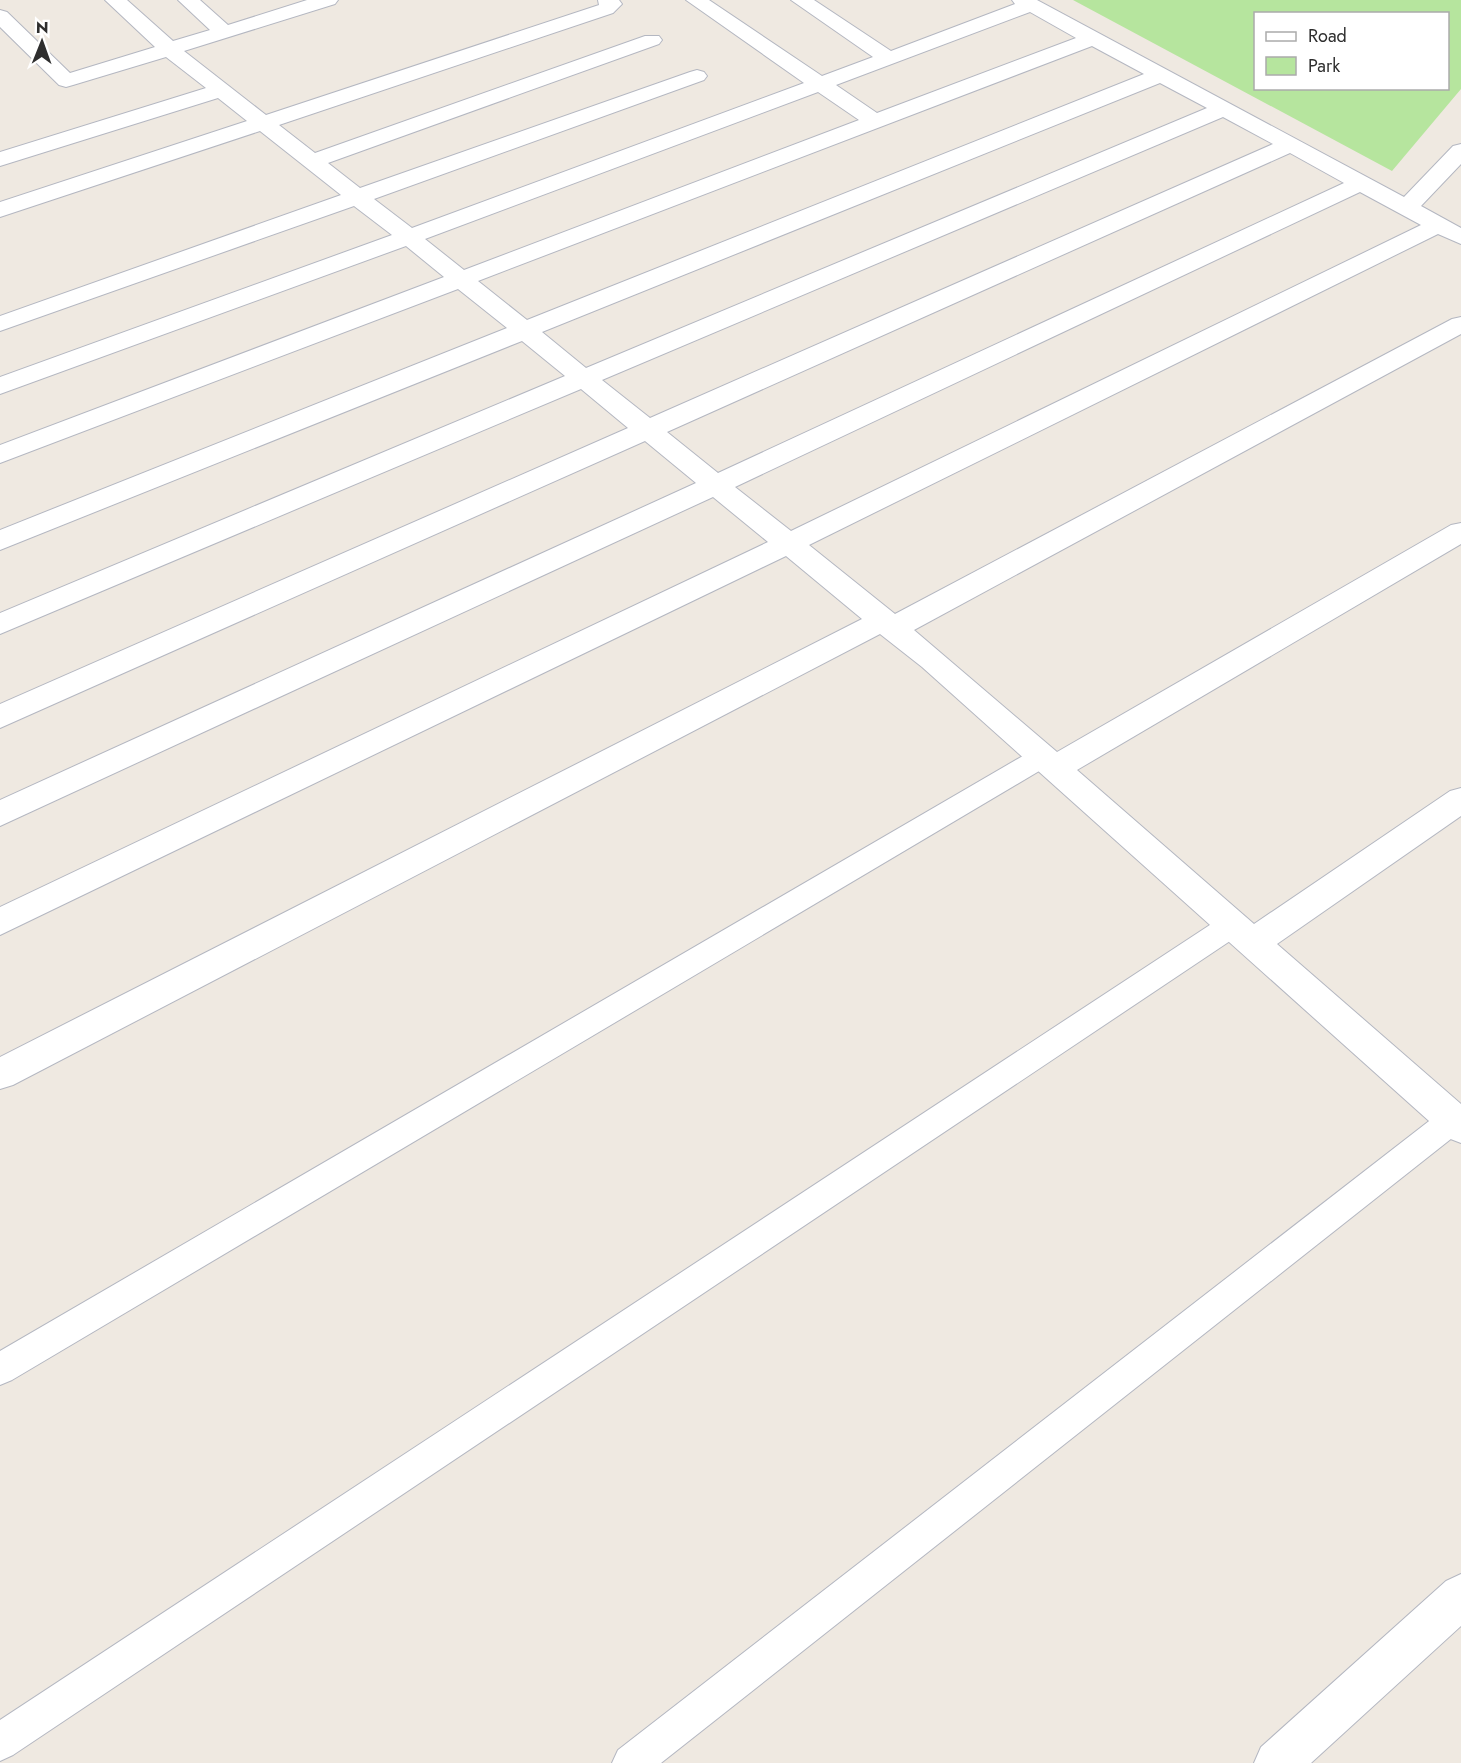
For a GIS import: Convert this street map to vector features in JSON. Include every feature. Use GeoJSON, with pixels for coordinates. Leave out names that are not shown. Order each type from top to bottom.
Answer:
{"type":"FeatureCollection","features":[{"type":"Feature","properties":{"kind":"street"},"geometry":{"type":"LineString","coordinates":[[115,0],[169,49],[463,280],[932,660],[1457,1124]]}},
{"type":"Feature","properties":{"kind":"street"},"geometry":{"type":"LineString","coordinates":[[188,0],[224,32]]}},
{"type":"Feature","properties":{"kind":"street"},"geometry":{"type":"LineString","coordinates":[[0,16],[66,81],[224,32],[296,4],[328,0]]}},
{"type":"Feature","properties":{"kind":"street"},"geometry":{"type":"LineString","coordinates":[[0,210],[606,9],[612,4],[608,0]]}},
{"type":"Feature","properties":{"kind":"street"},"geometry":{"type":"LineString","coordinates":[[696,0],[876,122]]}},
{"type":"Feature","properties":{"kind":"street"},"geometry":{"type":"LineString","coordinates":[[801,0],[888,58]]}},
{"type":"Feature","properties":{"kind":"street"},"geometry":{"type":"LineString","coordinates":[[0,386],[821,84],[1027,2],[1461,237]]}},
{"type":"Feature","properties":{"kind":"street"},"geometry":{"type":"LineString","coordinates":[[312,161],[652,39]]}},
{"type":"Feature","properties":{"kind":"street"},"geometry":{"type":"LineString","coordinates":[[0,455],[1094,39]]}},
{"type":"Feature","properties":{"kind":"street"},"geometry":{"type":"LineString","coordinates":[[0,541],[1161,75]]}},
{"type":"Feature","properties":{"kind":"street"},"geometry":{"type":"LineString","coordinates":[[0,324],[697,76]]}},
{"type":"Feature","properties":{"kind":"street"},"geometry":{"type":"LineString","coordinates":[[0,159],[221,90]]}},
{"type":"Feature","properties":{"kind":"street"},"geometry":{"type":"LineString","coordinates":[[0,624],[1224,109]]}},
{"type":"Feature","properties":{"kind":"street"},"geometry":{"type":"LineString","coordinates":[[0,717],[1290,145]]}},
{"type":"Feature","properties":{"kind":"street"},"geometry":{"type":"LineString","coordinates":[[1406,208],[1461,151]]}},
{"type":"Feature","properties":{"kind":"street"},"geometry":{"type":"LineString","coordinates":[[0,814],[716,485],[1361,183]]}},
{"type":"Feature","properties":{"kind":"street"},"geometry":{"type":"LineString","coordinates":[[0,922],[788,544],[1438,225]]}},
{"type":"Feature","properties":{"kind":"street"},"geometry":{"type":"LineString","coordinates":[[0,1074],[888,624],[1461,324]]}},
{"type":"Feature","properties":{"kind":"street"},"geometry":{"type":"LineString","coordinates":[[1048,763],[1461,532]]}},
{"type":"Feature","properties":{"kind":"street"},"geometry":{"type":"LineString","coordinates":[[1242,934],[1461,800]]}},
{"type":"Feature","properties":{"kind":"street"},"geometry":{"type":"LineString","coordinates":[[1277,1763],[1461,1596]]}},
{"type":"Feature","properties":{"kind":"lane"},"geometry":{"type":"LineString","coordinates":[[0,1370],[1048,763]]}},
{"type":"Feature","properties":{"kind":"lane"},"geometry":{"type":"LineString","coordinates":[[0,1742],[1242,934]]}},
{"type":"Feature","properties":{"kind":"lane"},"geometry":{"type":"LineString","coordinates":[[631,1763],[1457,1124]]}},
{"type":"Feature","properties":{"kind":"green space"},"geometry":{"type":"Polygon","coordinates":[[[1073,0],[1461,0],[1461,89],[1392,171],[1073,0]]]}}]}
